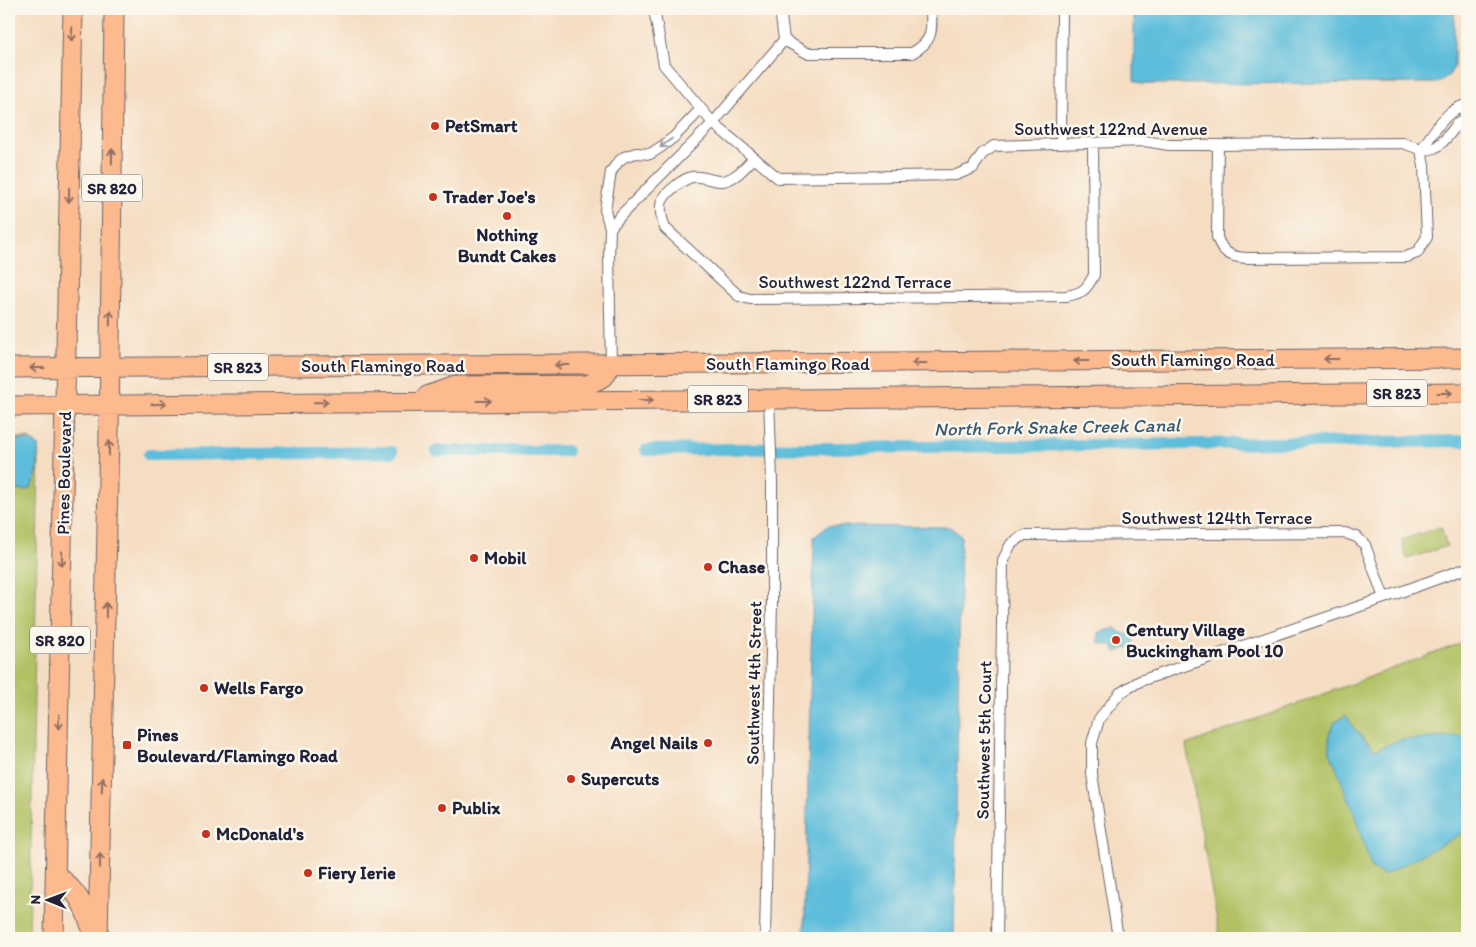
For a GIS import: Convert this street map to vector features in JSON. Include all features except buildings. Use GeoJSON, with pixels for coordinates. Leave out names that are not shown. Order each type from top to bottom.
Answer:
{"type":"FeatureCollection","features":[{"type":"Feature","properties":{"kind":"highway","name":"Pines Boulevard"},"geometry":{"type":"LineString","coordinates":[[54,938],[73,9]]}},
{"type":"Feature","properties":{"kind":"highway","name":"SR 820"},"geometry":{"type":"LineString","coordinates":[[96,938],[110,405],[114,9]]}},
{"type":"Feature","properties":{"kind":"highway","name":"South Flamingo Road"},"geometry":{"type":"LineString","coordinates":[[110,367],[1467,358]]}},
{"type":"Feature","properties":{"kind":"highway"},"geometry":{"type":"LineString","coordinates":[[414,401],[456,386],[587,385],[604,377],[611,365]]}},
{"type":"Feature","properties":{"kind":"highway","name":"SR 823"},"geometry":{"type":"LineString","coordinates":[[9,368],[110,367]]}},
{"type":"Feature","properties":{"kind":"highway","name":"South Flamingo Road"},"geometry":{"type":"LineString","coordinates":[[110,405],[1467,393]]}},
{"type":"Feature","properties":{"kind":"highway","name":"SR 823"},"geometry":{"type":"LineString","coordinates":[[9,406],[110,405]]}},
{"type":"Feature","properties":{"kind":"highway"},"geometry":{"type":"LineString","coordinates":[[56,874],[71,886],[79,897],[96,938]]}},
{"type":"Feature","properties":{"kind":"street","name":"Southwest 122nd Avenue"},"geometry":{"type":"LineString","coordinates":[[654,9],[664,65],[713,122],[778,178],[956,175],[973,168],[982,154],[994,146],[1061,143],[1092,144],[1145,141],[1169,145],[1403,143],[1421,150]]}},
{"type":"Feature","properties":{"kind":"street"},"geometry":{"type":"LineString","coordinates":[[610,228],[623,212],[713,122],[784,40],[780,9]]}},
{"type":"Feature","properties":{"kind":"street"},"geometry":{"type":"LineString","coordinates":[[784,40],[807,53],[912,53],[924,46],[932,32],[931,9]]}},
{"type":"Feature","properties":{"kind":"street"},"geometry":{"type":"LineString","coordinates":[[1061,143],[1062,9]]}},
{"type":"Feature","properties":{"kind":"street"},"geometry":{"type":"LineString","coordinates":[[1218,145],[1217,237],[1220,247],[1235,258],[1406,257],[1417,253],[1424,245],[1427,237],[1424,166],[1421,150],[1445,117],[1467,105]]}},
{"type":"Feature","properties":{"kind":"street"},"geometry":{"type":"LineString","coordinates":[[611,365],[610,228],[605,210],[611,172],[624,157],[636,153],[650,154],[661,148],[701,109]]}},
{"type":"Feature","properties":{"kind":"street"},"geometry":{"type":"LineString","coordinates":[[1421,150],[1441,145],[1460,121],[1467,119]]}},
{"type":"Feature","properties":{"kind":"street","name":"Southwest 122nd Terrace"},"geometry":{"type":"LineString","coordinates":[[754,158],[734,177],[722,181],[694,177],[676,186],[662,200],[661,214],[665,228],[739,296],[750,299],[1066,296],[1078,294],[1088,288],[1094,275],[1092,144]]}},
{"type":"Feature","properties":{"kind":"street","name":"Southwest 4th Street"},"geometry":{"type":"LineString","coordinates":[[765,938],[772,603],[769,399]]}},
{"type":"Feature","properties":{"kind":"street","name":"Southwest 124th Terrace"},"geometry":{"type":"LineString","coordinates":[[1011,544],[1024,535],[1345,533],[1357,537],[1365,545],[1384,598]]}},
{"type":"Feature","properties":{"kind":"street","name":"Southwest 5th Court"},"geometry":{"type":"LineString","coordinates":[[997,938],[1003,560],[1011,544]]}},
{"type":"Feature","properties":{"kind":"street"},"geometry":{"type":"LineString","coordinates":[[1118,938],[1092,774],[1092,743],[1099,719],[1120,693],[1140,681],[1467,568]]}},
{"type":"Feature","properties":{"kind":"green space"},"geometry":{"type":"Polygon","coordinates":[[[9,438],[29,438],[39,457],[29,938],[9,938],[9,438]]]}},
{"type":"Feature","properties":{"kind":"green space"},"geometry":{"type":"Polygon","coordinates":[[[1441,527],[1447,546],[1407,559],[1401,540],[1441,527]]]}},
{"type":"Feature","properties":{"kind":"green space"},"geometry":{"type":"Polygon","coordinates":[[[1467,641],[1467,938],[1220,938],[1186,745],[1467,641]]]}},
{"type":"Feature","properties":{"kind":"water"},"geometry":{"type":"Polygon","coordinates":[[[1134,9],[1454,9],[1454,67],[1448,77],[1436,83],[1141,84],[1134,80],[1134,9]]]}},
{"type":"Feature","properties":{"kind":"water"},"geometry":{"type":"Polygon","coordinates":[[[9,440],[28,441],[39,446],[37,473],[31,488],[26,490],[9,491],[9,440]]]}},
{"type":"Feature","properties":{"kind":"water"},"geometry":{"type":"Polygon","coordinates":[[[828,526],[950,527],[961,536],[954,938],[804,938],[814,537],[828,526]]]}},
{"type":"Feature","properties":{"kind":"water","name":"Century Village Buckingham Pool 10"},"geometry":{"type":"Polygon","coordinates":[[[1116,628],[1119,632],[1134,636],[1133,646],[1116,652],[1113,646],[1099,643],[1099,632],[1116,628]]]}},
{"type":"Feature","properties":{"kind":"water"},"geometry":{"type":"Polygon","coordinates":[[[1346,715],[1353,727],[1375,750],[1400,740],[1467,736],[1467,831],[1384,875],[1372,869],[1353,810],[1329,750],[1329,734],[1335,722],[1346,715]]]}},
{"type":"Feature","properties":{"kind":"waterway","name":"North Fork Snake Creek Canal"},"geometry":{"type":"LineString","coordinates":[[646,450],[1467,441]]}},
{"type":"Feature","properties":{"kind":"waterway","name":"North Fork Snake Creek Canal"},"geometry":{"type":"LineString","coordinates":[[437,451],[567,451]]}},
{"type":"Feature","properties":{"kind":"waterway","name":"North Fork Snake Creek Canal"},"geometry":{"type":"LineString","coordinates":[[149,455],[392,452]]}},
{"type":"Feature","properties":{"kind":"place","name":"PetSmart"},"geometry":{"type":"Point","coordinates":[435,126]}},
{"type":"Feature","properties":{"kind":"place","name":"Trader Joe's"},"geometry":{"type":"Point","coordinates":[433,197]}},
{"type":"Feature","properties":{"kind":"place","name":"Nothing Bundt Cakes"},"geometry":{"type":"Point","coordinates":[507,216]}},
{"type":"Feature","properties":{"kind":"place","name":"Mobil"},"geometry":{"type":"Point","coordinates":[474,558]}},
{"type":"Feature","properties":{"kind":"place","name":"Chase"},"geometry":{"type":"Point","coordinates":[708,567]}},
{"type":"Feature","properties":{"kind":"place","name":"Century Village Buckingham Pool 10"},"geometry":{"type":"Point","coordinates":[1116,640]}},
{"type":"Feature","properties":{"kind":"place","name":"Wells Fargo"},"geometry":{"type":"Point","coordinates":[204,688]}},
{"type":"Feature","properties":{"kind":"place","name":"Angel Nails"},"geometry":{"type":"Point","coordinates":[708,743]}},
{"type":"Feature","properties":{"kind":"place","name":"Pines Boulevard/Flamingo Road"},"geometry":{"type":"Point","coordinates":[127,745]}},
{"type":"Feature","properties":{"kind":"place","name":"Supercuts"},"geometry":{"type":"Point","coordinates":[571,779]}},
{"type":"Feature","properties":{"kind":"place","name":"Publix"},"geometry":{"type":"Point","coordinates":[442,808]}},
{"type":"Feature","properties":{"kind":"place","name":"McDonald's"},"geometry":{"type":"Point","coordinates":[206,834]}},
{"type":"Feature","properties":{"kind":"place","name":"Fiery Ierie"},"geometry":{"type":"Point","coordinates":[308,873]}}]}
